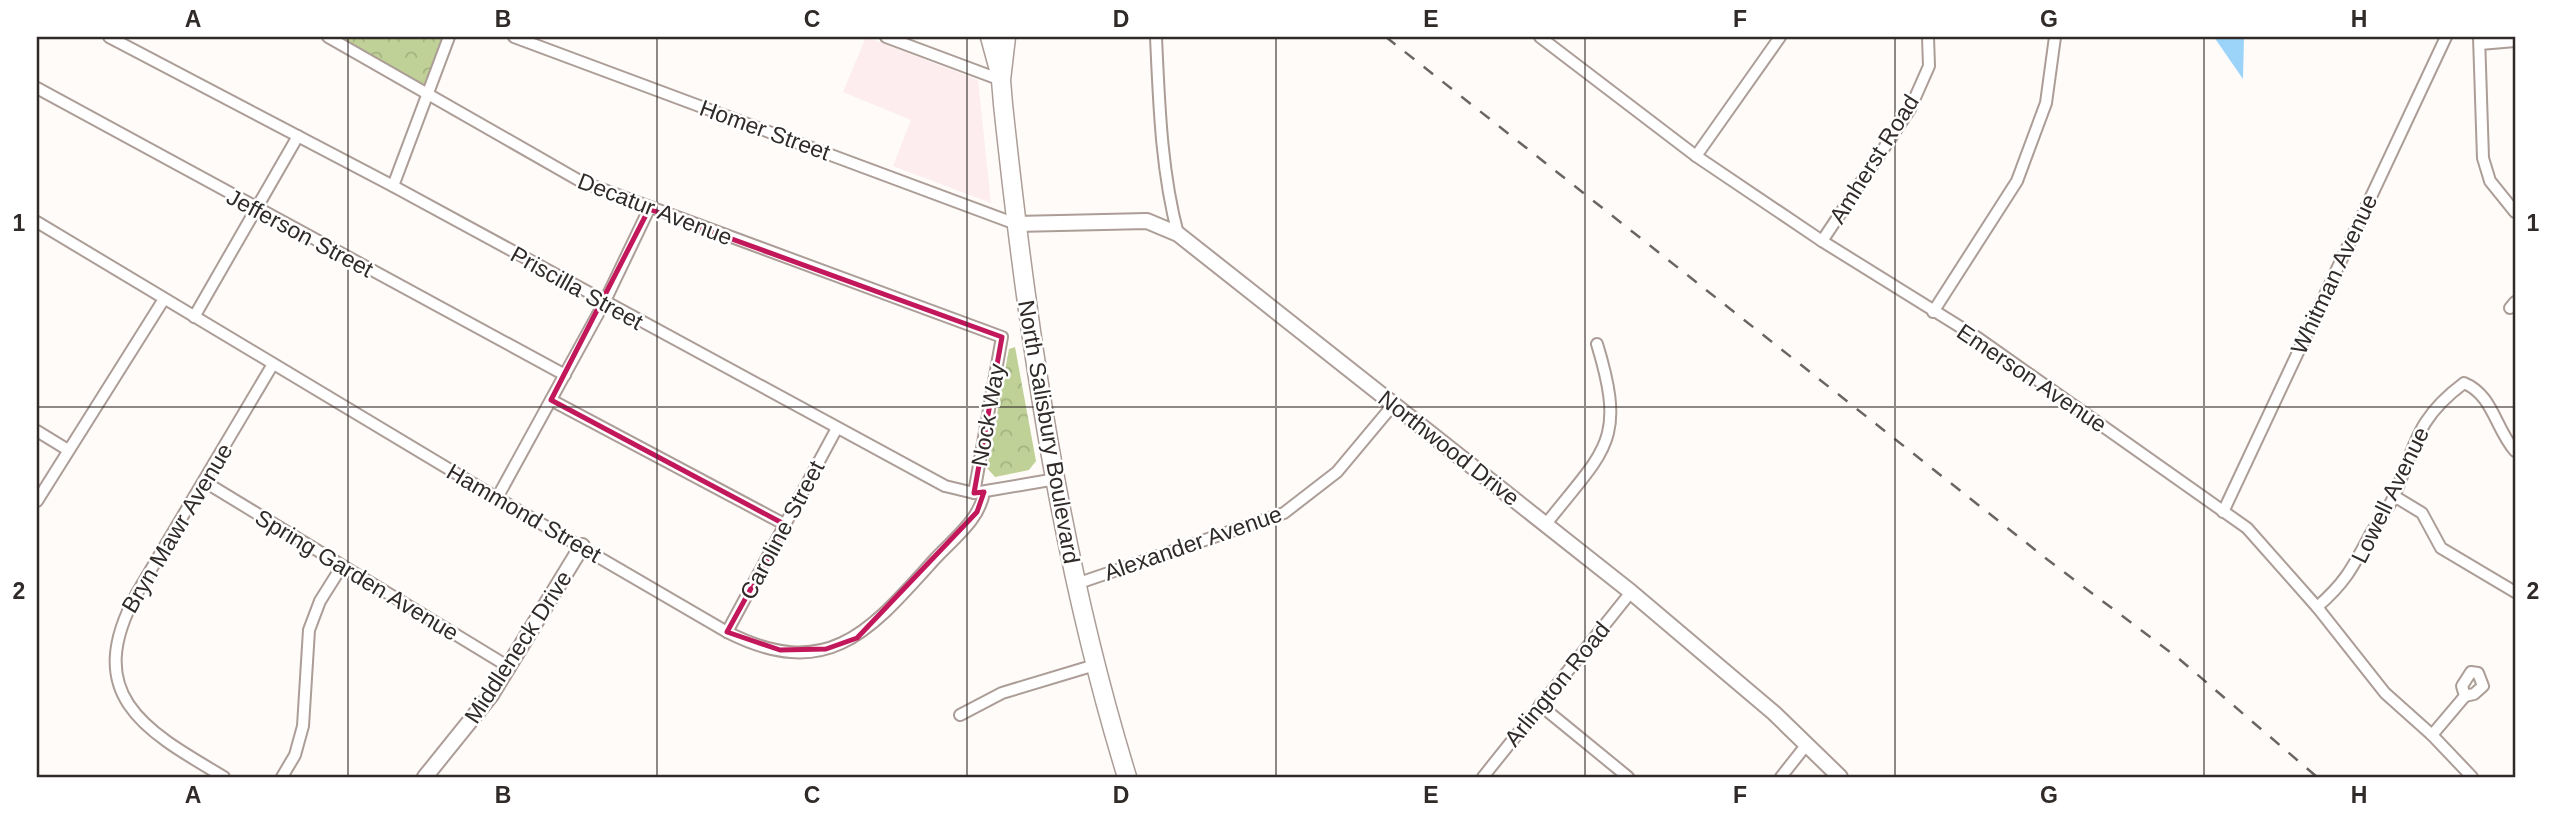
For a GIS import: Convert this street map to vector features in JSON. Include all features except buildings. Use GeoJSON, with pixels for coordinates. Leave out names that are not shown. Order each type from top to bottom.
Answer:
{"type":"FeatureCollection","features":[{"type":"Feature","properties":{"kind":"main road","name":"North Salisbury Boulevard"},"geometry":{"type":"LineString","coordinates":[[990,37],[1001,80],[1023,289],[1056,479],[1095,666],[1128,777]]}},
{"type":"Feature","properties":{"kind":"main road","name":"North Salisbury Boulevard"},"geometry":{"type":"LineString","coordinates":[[1001,80],[1006,37]]}},
{"type":"Feature","properties":{"kind":"street","name":"Priscilla Street"},"geometry":{"type":"LineString","coordinates":[[110,37],[393,186],[945,486],[979,492],[1056,479]]}},
{"type":"Feature","properties":{"kind":"street","name":"Decatur Avenue"},"geometry":{"type":"LineString","coordinates":[[329,37],[553,168],[649,209],[1002,337]]}},
{"type":"Feature","properties":{"kind":"street"},"geometry":{"type":"LineString","coordinates":[[393,186],[449,37]]}},
{"type":"Feature","properties":{"kind":"street","name":"Homer Street"},"geometry":{"type":"LineString","coordinates":[[514,37],[1016,224]]}},
{"type":"Feature","properties":{"kind":"street"},"geometry":{"type":"LineString","coordinates":[[886,37],[1001,80]]}},
{"type":"Feature","properties":{"kind":"street"},"geometry":{"type":"LineString","coordinates":[[1156,37],[1163,139],[1171,210],[1178,234]]}},
{"type":"Feature","properties":{"kind":"street","name":"Emerson Avenue"},"geometry":{"type":"LineString","coordinates":[[1540,37],[1696,156],[1822,241],[2063,396],[2247,528],[2317,607],[2385,693],[2432,735],[2472,777]]}},
{"type":"Feature","properties":{"kind":"street"},"geometry":{"type":"LineString","coordinates":[[1696,156],[1780,37]]}},
{"type":"Feature","properties":{"kind":"street","name":"Amherst Road"},"geometry":{"type":"LineString","coordinates":[[1822,241],[1910,109],[1929,66],[1928,37]]}},
{"type":"Feature","properties":{"kind":"street"},"geometry":{"type":"LineString","coordinates":[[1933,313],[1992,223],[2027,158],[2046,103],[2055,37]]}},
{"type":"Feature","properties":{"kind":"street","name":"Whitman Avenue"},"geometry":{"type":"LineString","coordinates":[[2223,512],[2446,37]]}},
{"type":"Feature","properties":{"kind":"street"},"geometry":{"type":"LineString","coordinates":[[2515,41],[2480,40],[2483,158],[2490,181],[2515,212]]}},
{"type":"Feature","properties":{"kind":"street","name":"Jefferson Street"},"geometry":{"type":"LineString","coordinates":[[37,88],[255,209],[565,375]]}},
{"type":"Feature","properties":{"kind":"street"},"geometry":{"type":"LineString","coordinates":[[194,317],[298,136]]}},
{"type":"Feature","properties":{"kind":"street"},"geometry":{"type":"LineString","coordinates":[[497,498],[604,303],[649,209]]}},
{"type":"Feature","properties":{"kind":"street","name":"Northwood Drive"},"geometry":{"type":"LineString","coordinates":[[1016,224],[1147,220],[1178,234],[1721,665],[1840,777]]}},
{"type":"Feature","properties":{"kind":"street","name":"Hammond Street"},"geometry":{"type":"LineString","coordinates":[[37,222],[497,498],[749,643],[795,652],[839,646],[857,638],[886,613],[964,528],[977,512],[979,492]]}},
{"type":"Feature","properties":{"kind":"street"},"geometry":{"type":"LineString","coordinates":[[37,501],[164,299]]}},
{"type":"Feature","properties":{"kind":"street","name":"Nock Way"},"geometry":{"type":"LineString","coordinates":[[979,492],[1002,337]]}},
{"type":"Feature","properties":{"kind":"street"},"geometry":{"type":"LineString","coordinates":[[1546,524],[1599,457],[1608,439],[1612,420],[1611,395],[1597,344]]}},
{"type":"Feature","properties":{"kind":"street","name":"Bryn Mawr Avenue"},"geometry":{"type":"LineString","coordinates":[[224,777],[143,725],[120,688],[115,663],[122,620],[273,364]]}},
{"type":"Feature","properties":{"kind":"street","name":"Lowell Avenue"},"geometry":{"type":"LineString","coordinates":[[2317,607],[2346,580],[2394,496],[2417,433],[2440,401],[2464,383],[2476,388],[2486,399],[2497,427],[2515,451]]}},
{"type":"Feature","properties":{"kind":"street"},"geometry":{"type":"LineString","coordinates":[[551,400],[786,525]]}},
{"type":"Feature","properties":{"kind":"street","name":"Alexander Avenue"},"geometry":{"type":"LineString","coordinates":[[1076,584],[1284,513],[1337,472],[1393,405]]}},
{"type":"Feature","properties":{"kind":"street","name":"Caroline Street"},"geometry":{"type":"LineString","coordinates":[[727,632],[837,428]]}},
{"type":"Feature","properties":{"kind":"street"},"geometry":{"type":"LineString","coordinates":[[37,431],[68,450]]}},
{"type":"Feature","properties":{"kind":"street","name":"Spring Garden Avenue"},"geometry":{"type":"LineString","coordinates":[[205,482],[509,667]]}},
{"type":"Feature","properties":{"kind":"street"},"geometry":{"type":"LineString","coordinates":[[2394,496],[2422,513],[2441,548],[2515,592]]}},
{"type":"Feature","properties":{"kind":"street","name":"Middleneck Drive"},"geometry":{"type":"LineString","coordinates":[[425,777],[475,718],[582,546]]}},
{"type":"Feature","properties":{"kind":"street"},"geometry":{"type":"LineString","coordinates":[[282,777],[295,755],[303,726],[304,670],[309,629],[320,601],[342,566]]}},
{"type":"Feature","properties":{"kind":"street","name":"Arlington Road"},"geometry":{"type":"LineString","coordinates":[[1483,777],[1631,592]]}},
{"type":"Feature","properties":{"kind":"street"},"geometry":{"type":"LineString","coordinates":[[960,716],[1002,693],[1095,666]]}},
{"type":"Feature","properties":{"kind":"street"},"geometry":{"type":"LineString","coordinates":[[2432,735],[2465,696]]}},
{"type":"Feature","properties":{"kind":"street"},"geometry":{"type":"LineString","coordinates":[[1541,705],[1628,777]]}},
{"type":"Feature","properties":{"kind":"street"},"geometry":{"type":"LineString","coordinates":[[1781,777],[1807,744]]}},
{"type":"Feature","properties":{"kind":"highlighted area"},"geometry":{"type":"Polygon","coordinates":[[[649,209],[1002,337],[974,493],[984,492],[977,512],[857,638],[826,649],[780,650],[727,632],[786,525],[551,400],[649,209]]]}},
{"type":"Feature","properties":{"kind":"shaded area"},"geometry":{"type":"Polygon","coordinates":[[[866,37],[978,80],[991,203],[893,166],[911,120],[843,92],[866,37]]]}},
{"type":"Feature","properties":{"kind":"green space"},"geometry":{"type":"Polygon","coordinates":[[[330,37],[449,37],[428,94],[330,37]]]}},
{"type":"Feature","properties":{"kind":"green space"},"geometry":{"type":"Polygon","coordinates":[[[1015,347],[1036,461],[1029,470],[995,477],[987,468],[1009,349],[1015,347]]]}},
{"type":"Feature","properties":{"kind":"water"},"geometry":{"type":"Polygon","coordinates":[[[2214,37],[2244,37],[2243,79],[2214,37]]]}},
{"type":"Feature","properties":{"kind":"railway"},"geometry":{"type":"LineString","coordinates":[[1386,37],[2048,560],[2178,658],[2317,777]]}}]}
